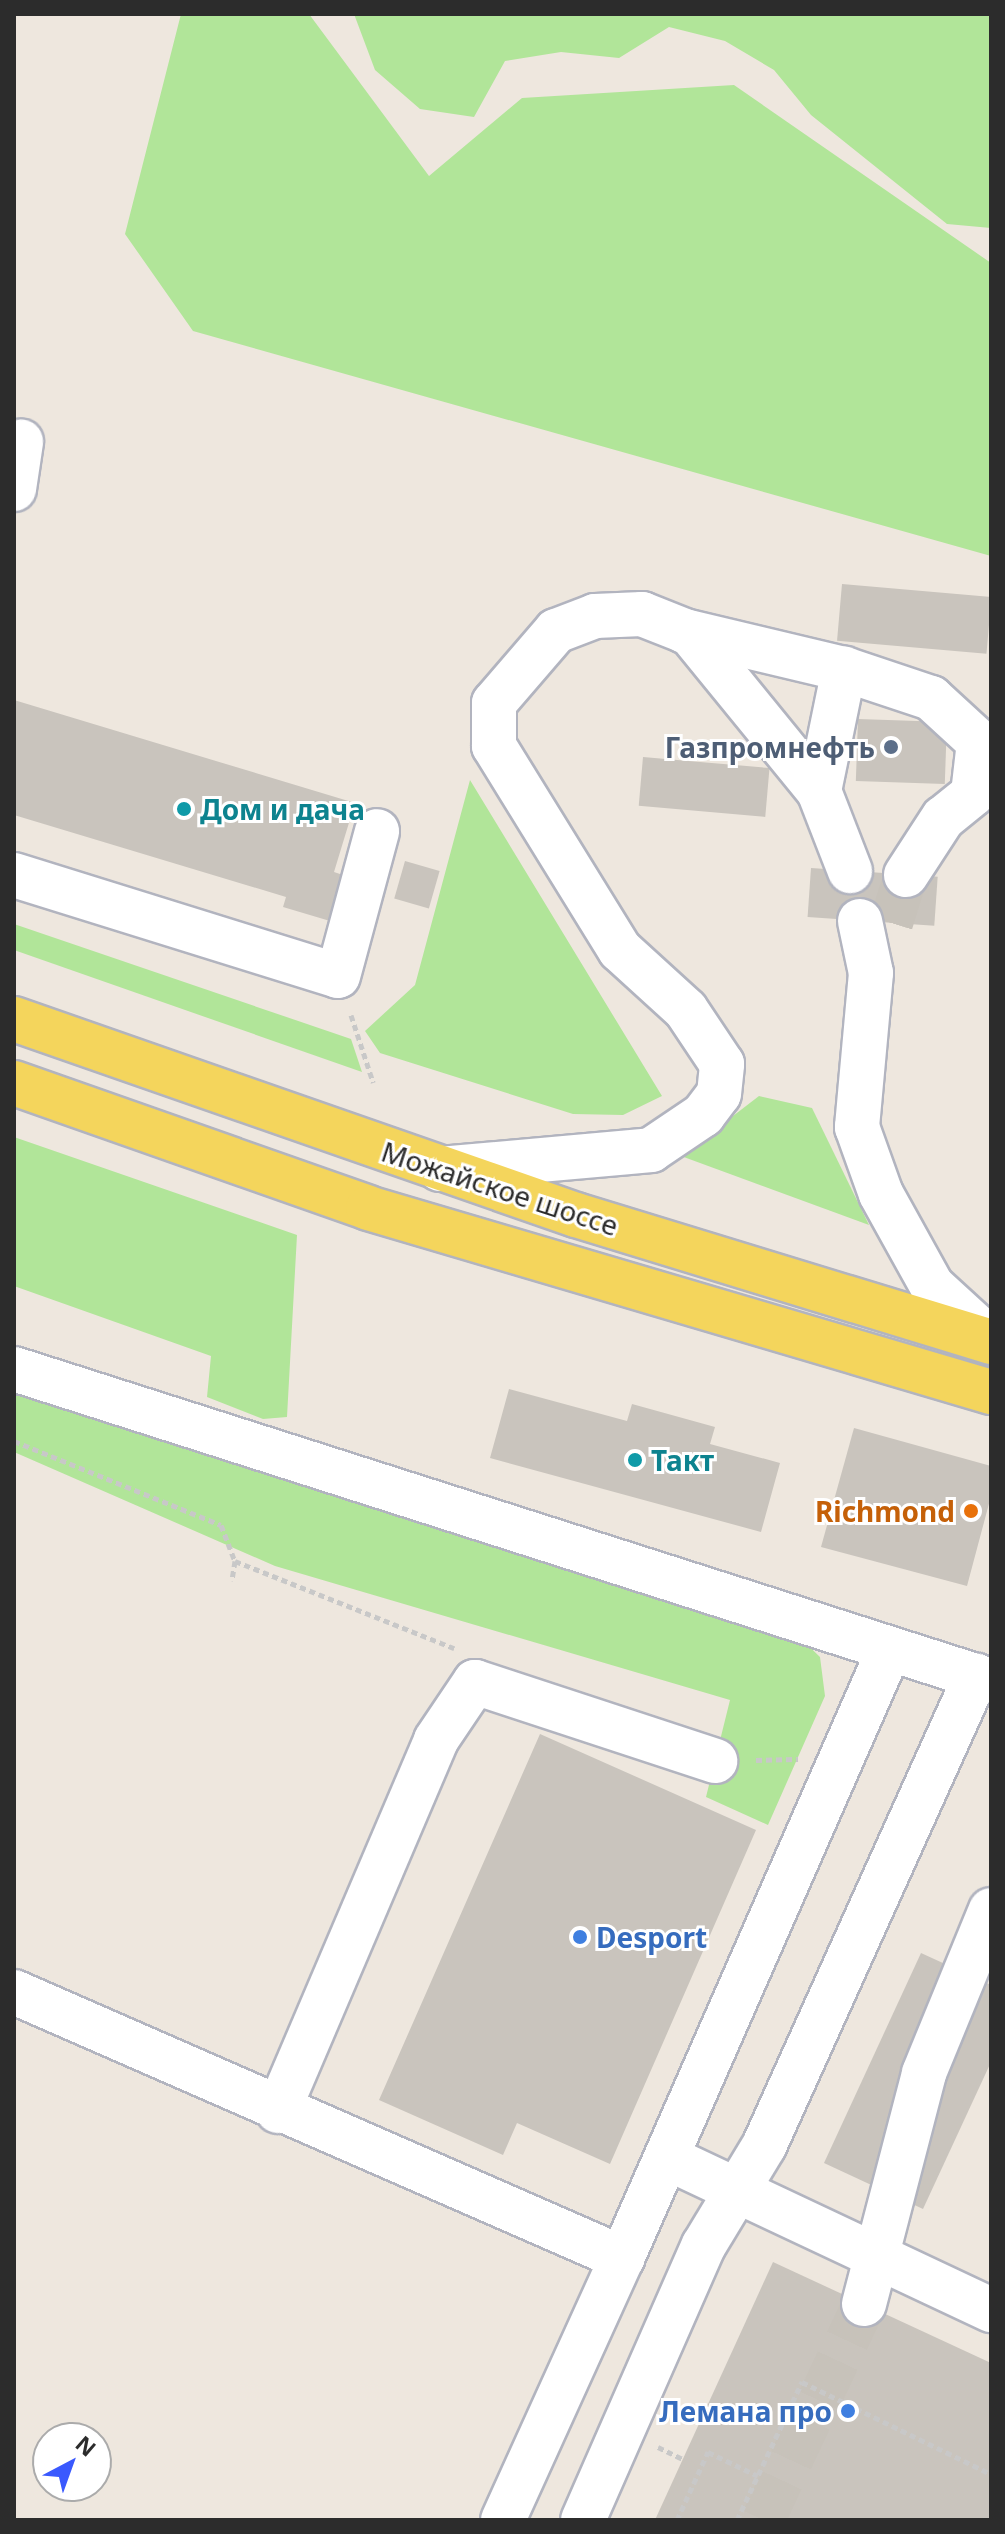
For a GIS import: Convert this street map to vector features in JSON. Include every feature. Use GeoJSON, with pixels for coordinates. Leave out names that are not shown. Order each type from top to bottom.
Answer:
{"type":"FeatureCollection","features":[{"type":"Feature","properties":{"kind":"main road","name":"Можайское шоссе"},"geometry":{"type":"LineString","coordinates":[[14,1019],[439,1169],[991,1341]]}},
{"type":"Feature","properties":{"kind":"main road","name":"Можайское шоссе"},"geometry":{"type":"LineString","coordinates":[[24,1091],[384,1213],[991,1392]]}},
{"type":"Feature","properties":{"kind":"street"},"geometry":{"type":"LineString","coordinates":[[14,489],[21,442]]}},
{"type":"Feature","properties":{"kind":"street"},"geometry":{"type":"LineString","coordinates":[[439,1169],[651,1150],[703,1115],[719,1094],[722,1064],[686,1010],[620,950],[494,746],[494,703],[556,631],[595,616],[642,614],[684,631],[844,669],[931,698],[979,742],[973,794],[943,818],[906,875]]}},
{"type":"Feature","properties":{"kind":"street"},"geometry":{"type":"LineString","coordinates":[[684,631],[819,791],[850,871]]}},
{"type":"Feature","properties":{"kind":"street"},"geometry":{"type":"LineString","coordinates":[[819,791],[844,669]]}},
{"type":"Feature","properties":{"kind":"street"},"geometry":{"type":"LineString","coordinates":[[14,875],[338,976],[377,831]]}},
{"type":"Feature","properties":{"kind":"street"},"geometry":{"type":"LineString","coordinates":[[876,922],[857,1127],[881,1194],[932,1286],[991,1341]]}},
{"type":"Feature","properties":{"kind":"street"},"geometry":{"type":"LineString","coordinates":[[14,1369],[984,1678],[764,2146],[704,2245],[583,2520]]}},
{"type":"Feature","properties":{"kind":"street"},"geometry":{"type":"LineString","coordinates":[[503,2520],[670,2159],[846,1759],[889,1650]]}},
{"type":"Feature","properties":{"kind":"street"},"geometry":{"type":"LineString","coordinates":[[278,2111],[436,1740],[475,1682],[715,1761]]}},
{"type":"Feature","properties":{"kind":"street"},"geometry":{"type":"LineString","coordinates":[[864,2304],[879,2259],[924,2073],[991,1910]]}},
{"type":"Feature","properties":{"kind":"street"},"geometry":{"type":"LineString","coordinates":[[14,1992],[278,2111],[622,2258]]}},
{"type":"Feature","properties":{"kind":"street"},"geometry":{"type":"LineString","coordinates":[[670,2159],[991,2310]]}},
{"type":"Feature","properties":{"kind":"path"},"geometry":{"type":"LineString","coordinates":[[338,976],[373,1082]]}},
{"type":"Feature","properties":{"kind":"path"},"geometry":{"type":"LineString","coordinates":[[14,1441],[221,1525],[235,1561],[232,1581]]}},
{"type":"Feature","properties":{"kind":"path"},"geometry":{"type":"LineString","coordinates":[[715,1761],[846,1759]]}},
{"type":"Feature","properties":{"kind":"path"},"geometry":{"type":"LineString","coordinates":[[737,2520],[802,2382],[991,2474]]}},
{"type":"Feature","properties":{"kind":"path"},"geometry":{"type":"LineString","coordinates":[[645,2441],[683,2459]]}},
{"type":"Feature","properties":{"kind":"path"},"geometry":{"type":"LineString","coordinates":[[677,2520],[708,2452],[758,2476]]}},
{"type":"Feature","properties":{"kind":"green space"},"geometry":{"type":"Polygon","coordinates":[[[181,14],[309,14],[429,176],[522,98],[734,85],[991,263],[991,556],[193,331],[125,234],[181,14]]]}},
{"type":"Feature","properties":{"kind":"green space"},"geometry":{"type":"Polygon","coordinates":[[[354,14],[991,14],[991,228],[947,224],[811,115],[774,70],[725,41],[669,27],[619,58],[561,52],[505,61],[474,117],[420,109],[375,70],[354,14]]]}},
{"type":"Feature","properties":{"kind":"green space"},"geometry":{"type":"Polygon","coordinates":[[[470,780],[662,1096],[623,1115],[573,1114],[380,1053],[365,1031],[415,985],[470,780]]]}},
{"type":"Feature","properties":{"kind":"green space"},"geometry":{"type":"Polygon","coordinates":[[[14,924],[351,1039],[362,1072],[14,950],[14,924]]]}},
{"type":"Feature","properties":{"kind":"green space"},"geometry":{"type":"Polygon","coordinates":[[[759,1096],[812,1108],[869,1225],[681,1156],[759,1096]]]}},
{"type":"Feature","properties":{"kind":"green space"},"geometry":{"type":"Polygon","coordinates":[[[14,1137],[297,1235],[287,1417],[263,1419],[207,1397],[211,1356],[14,1286],[14,1137]]]}},
{"type":"Feature","properties":{"kind":"green space"},"geometry":{"type":"Polygon","coordinates":[[[14,1381],[789,1627],[820,1657],[825,1696],[768,1825],[706,1797],[730,1700],[275,1566],[14,1452],[14,1381]]]}},
{"type":"Feature","properties":{"kind":"building"},"geometry":{"type":"Polygon","coordinates":[[[842,584],[991,597],[986,654],[837,641],[842,584]]]}},
{"type":"Feature","properties":{"kind":"building","name":"Дом и дача"},"geometry":{"type":"Polygon","coordinates":[[[14,700],[355,803],[334,872],[343,875],[330,921],[283,907],[286,897],[14,815],[14,700]]]}},
{"type":"Feature","properties":{"kind":"building"},"geometry":{"type":"Polygon","coordinates":[[[858,719],[947,722],[945,784],[856,781],[858,719]]]}},
{"type":"Feature","properties":{"kind":"building"},"geometry":{"type":"Polygon","coordinates":[[[643,757],[770,768],[765,817],[639,806],[643,757]]]}},
{"type":"Feature","properties":{"kind":"building"},"geometry":{"type":"Polygon","coordinates":[[[405,861],[440,871],[429,908],[394,898],[405,861]]]}},
{"type":"Feature","properties":{"kind":"building"},"geometry":{"type":"Polygon","coordinates":[[[811,868],[938,877],[934,926],[808,917],[811,868]]]}},
{"type":"Feature","properties":{"kind":"building","name":"Такт"},"geometry":{"type":"Polygon","coordinates":[[[509,1389],[627,1421],[632,1404],[715,1427],[710,1444],[780,1463],[761,1532],[490,1458],[509,1389]]]}},
{"type":"Feature","properties":{"kind":"building"},"geometry":{"type":"Polygon","coordinates":[[[854,1428],[991,1466],[991,1496],[967,1586],[821,1547],[854,1428]]]}},
{"type":"Feature","properties":{"kind":"building","name":"Desport"},"geometry":{"type":"Polygon","coordinates":[[[540,1734],[756,1830],[610,2164],[517,2123],[503,2155],[379,2100],[540,1734]]]}},
{"type":"Feature","properties":{"kind":"building"},"geometry":{"type":"Polygon","coordinates":[[[921,1953],[991,1985],[991,2062],[923,2209],[824,2163],[921,1953]]]}},
{"type":"Feature","properties":{"kind":"building","name":"Лемана про"},"geometry":{"type":"Polygon","coordinates":[[[773,2262],[991,2363],[991,2520],[655,2520],[773,2262]]]}},
{"type":"Feature","properties":{"kind":"tunnel"},"geometry":{"type":"LineString","coordinates":[[891,923],[906,875]]}},
{"type":"Feature","properties":{"kind":"tunnel"},"geometry":{"type":"LineString","coordinates":[[763,2520],[864,2304]]}},
{"type":"Feature","properties":{"kind":"place","name":"Газпромнефть"},"geometry":{"type":"Point","coordinates":[891,747]}},
{"type":"Feature","properties":{"kind":"place","name":"Дом и дача"},"geometry":{"type":"Point","coordinates":[184,809]}},
{"type":"Feature","properties":{"kind":"place","name":"Такт"},"geometry":{"type":"Point","coordinates":[635,1460]}},
{"type":"Feature","properties":{"kind":"place","name":"Richmond"},"geometry":{"type":"Point","coordinates":[971,1511]}},
{"type":"Feature","properties":{"kind":"place","name":"Desport"},"geometry":{"type":"Point","coordinates":[580,1937]}},
{"type":"Feature","properties":{"kind":"place","name":"Лемана про"},"geometry":{"type":"Point","coordinates":[848,2411]}}]}
